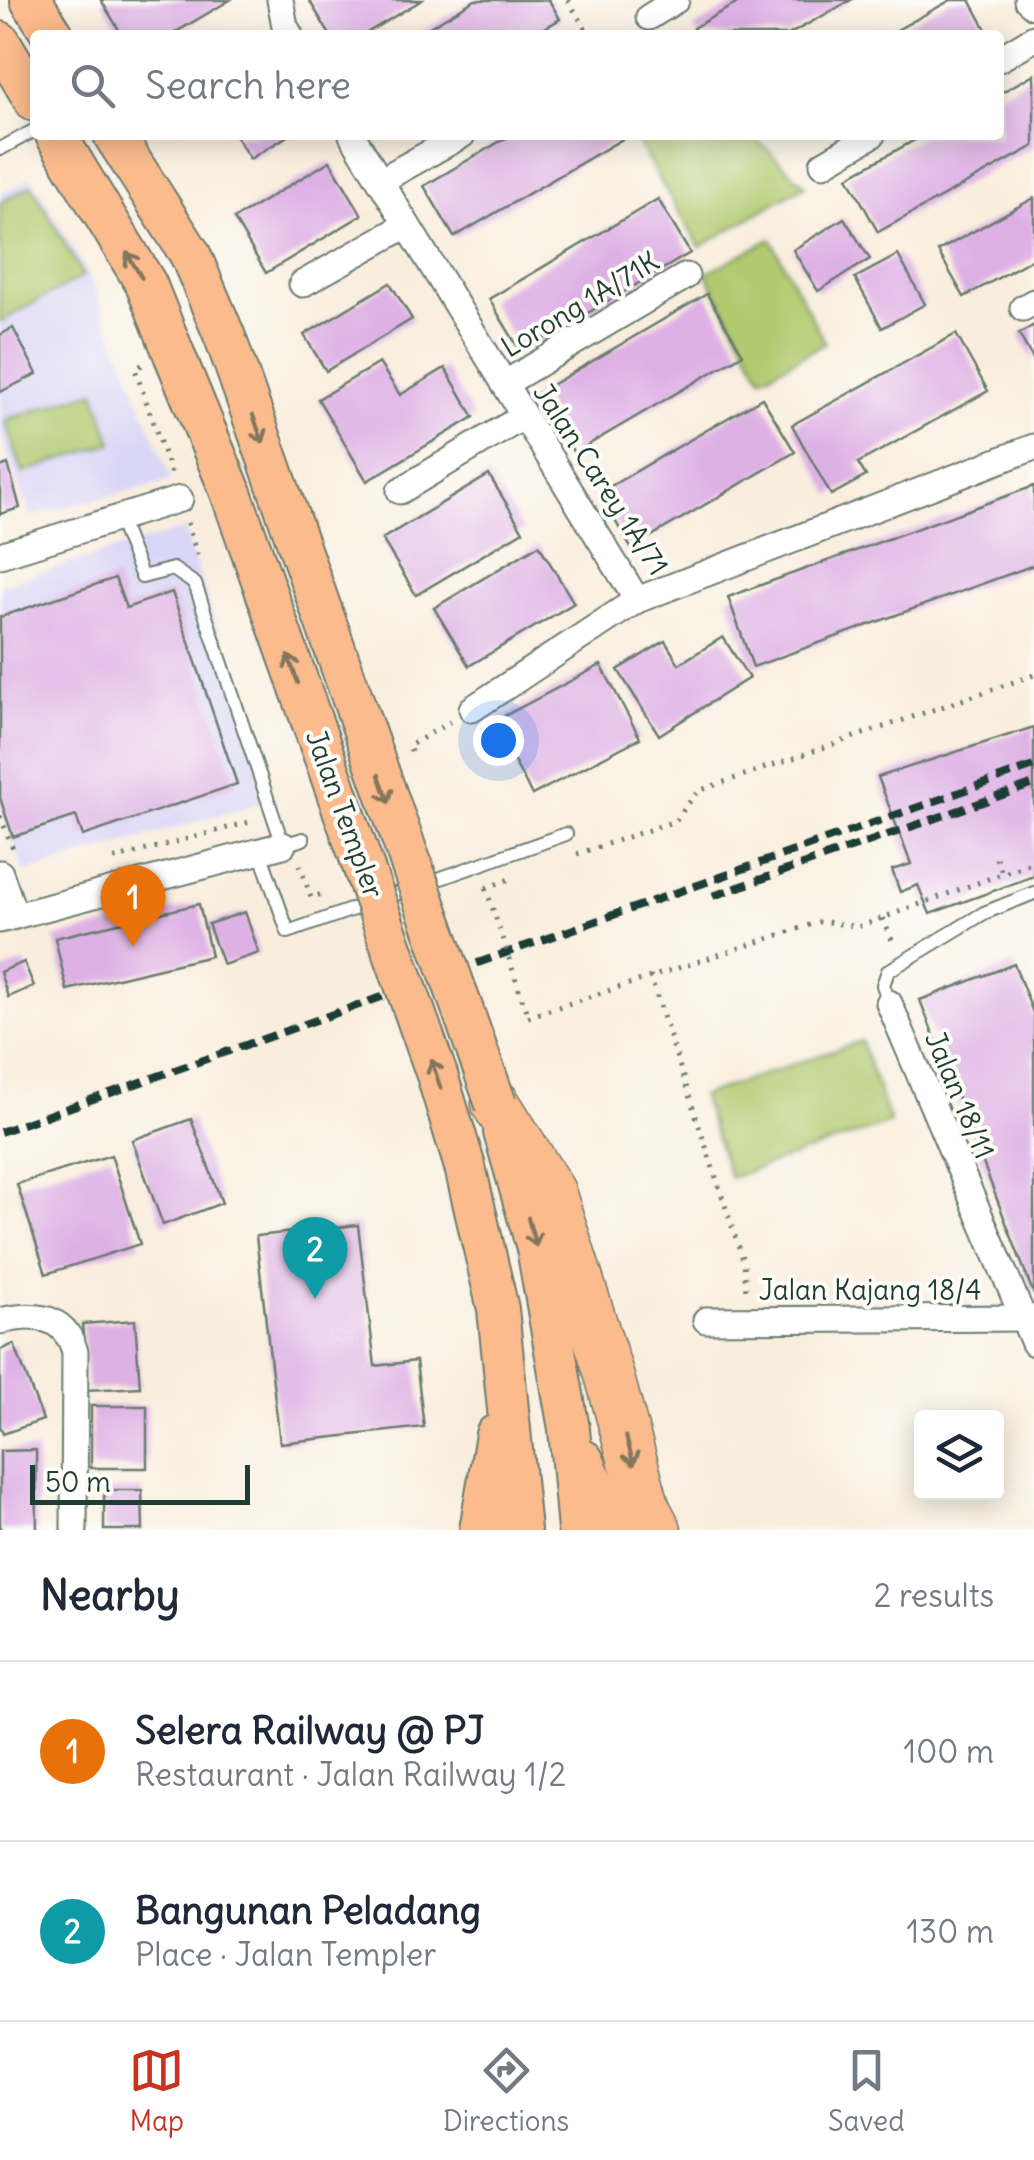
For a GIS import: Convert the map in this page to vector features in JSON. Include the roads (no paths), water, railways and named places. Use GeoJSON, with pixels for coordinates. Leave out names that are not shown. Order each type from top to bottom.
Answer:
{"type":"FeatureCollection","features":[{"type":"Feature","properties":{"kind":"highway"},"geometry":{"type":"LineString","coordinates":[[496,1104],[551,1192],[608,1370],[646,1510],[657,1530]]}},
{"type":"Feature","properties":{"kind":"main road"},"geometry":{"type":"LineString","coordinates":[[32,0],[50,30]]}},
{"type":"Feature","properties":{"kind":"main road"},"geometry":{"type":"LineString","coordinates":[[0,42],[30,92]]}},
{"type":"Feature","properties":{"kind":"main road","name":"Jalan Templer"},"geometry":{"type":"LineString","coordinates":[[59,140],[146,284],[230,490],[437,1075],[465,1167],[498,1309],[520,1530]]}},
{"type":"Feature","properties":{"kind":"main road","name":"Jalan Templer"},"geometry":{"type":"LineString","coordinates":[[117,140],[190,254],[224,338],[496,1104],[537,1248],[569,1429],[578,1530]]}},
{"type":"Feature","properties":{"kind":"main road"},"geometry":{"type":"LineString","coordinates":[[480,1530],[505,1386]]}},
{"type":"Feature","properties":{"kind":"main road"},"geometry":{"type":"LineString","coordinates":[[569,1429],[602,1499],[610,1530]]}},
{"type":"Feature","properties":{"kind":"street"},"geometry":{"type":"LineString","coordinates":[[280,0],[282,30]]}},
{"type":"Feature","properties":{"kind":"street"},"geometry":{"type":"LineString","coordinates":[[649,17],[676,0]]}},
{"type":"Feature","properties":{"kind":"street"},"geometry":{"type":"LineString","coordinates":[[1027,0],[1034,6]]}},
{"type":"Feature","properties":{"kind":"street"},"geometry":{"type":"LineString","coordinates":[[1004,56],[1034,38]]}},
{"type":"Feature","properties":{"kind":"street","name":"Jalan Carey 1A/71"},"geometry":{"type":"LineString","coordinates":[[355,140],[637,600],[1034,447]]}},
{"type":"Feature","properties":{"kind":"street"},"geometry":{"type":"LineString","coordinates":[[380,182],[453,140]]}},
{"type":"Feature","properties":{"kind":"street"},"geometry":{"type":"LineString","coordinates":[[823,164],[864,140]]}},
{"type":"Feature","properties":{"kind":"street"},"geometry":{"type":"LineString","coordinates":[[302,284],[408,225]]}},
{"type":"Feature","properties":{"kind":"street","name":"Lorong 1A/71K"},"geometry":{"type":"LineString","coordinates":[[504,384],[686,276]]}},
{"type":"Feature","properties":{"kind":"street"},"geometry":{"type":"LineString","coordinates":[[400,490],[524,416]]}},
{"type":"Feature","properties":{"kind":"street"},"geometry":{"type":"LineString","coordinates":[[0,555],[180,499]]}},
{"type":"Feature","properties":{"kind":"street"},"geometry":{"type":"LineString","coordinates":[[472,710],[637,600]]}},
{"type":"Feature","properties":{"kind":"street"},"geometry":{"type":"LineString","coordinates":[[9,867],[7,918],[282,845]]}},
{"type":"Feature","properties":{"kind":"street","name":"Jalan 18/11"},"geometry":{"type":"LineString","coordinates":[[889,1004],[1031,1327]]}},
{"type":"Feature","properties":{"kind":"street"},"geometry":{"type":"LineString","coordinates":[[0,1322],[19,1316],[40,1317],[70,1334],[75,1352],[74,1530]]}},
{"type":"Feature","properties":{"kind":"street","name":"Jalan Kajang 18/4"},"geometry":{"type":"LineString","coordinates":[[706,1320],[1031,1327]]}},
{"type":"Feature","properties":{"kind":"lane"},"geometry":{"type":"LineString","coordinates":[[0,149],[30,133]]}},
{"type":"Feature","properties":{"kind":"lane"},"geometry":{"type":"LineString","coordinates":[[119,520],[142,577],[173,568],[195,584],[282,845],[288,932],[566,834]]}},
{"type":"Feature","properties":{"kind":"lane"},"geometry":{"type":"LineString","coordinates":[[889,1004],[883,985],[888,971],[984,913],[1034,893]]}},
{"type":"Feature","properties":{"kind":"railway"},"geometry":{"type":"LineString","coordinates":[[0,1132],[1034,766]]}},
{"type":"Feature","properties":{"kind":"railway"},"geometry":{"type":"LineString","coordinates":[[713,896],[1034,784]]}},
{"type":"Feature","properties":{"kind":"place","name":"Selera Railway @ PJ"},"geometry":{"type":"Point","coordinates":[133,947]}},
{"type":"Feature","properties":{"kind":"place","name":"Bangunan Peladang"},"geometry":{"type":"Point","coordinates":[315,1299]}}]}
